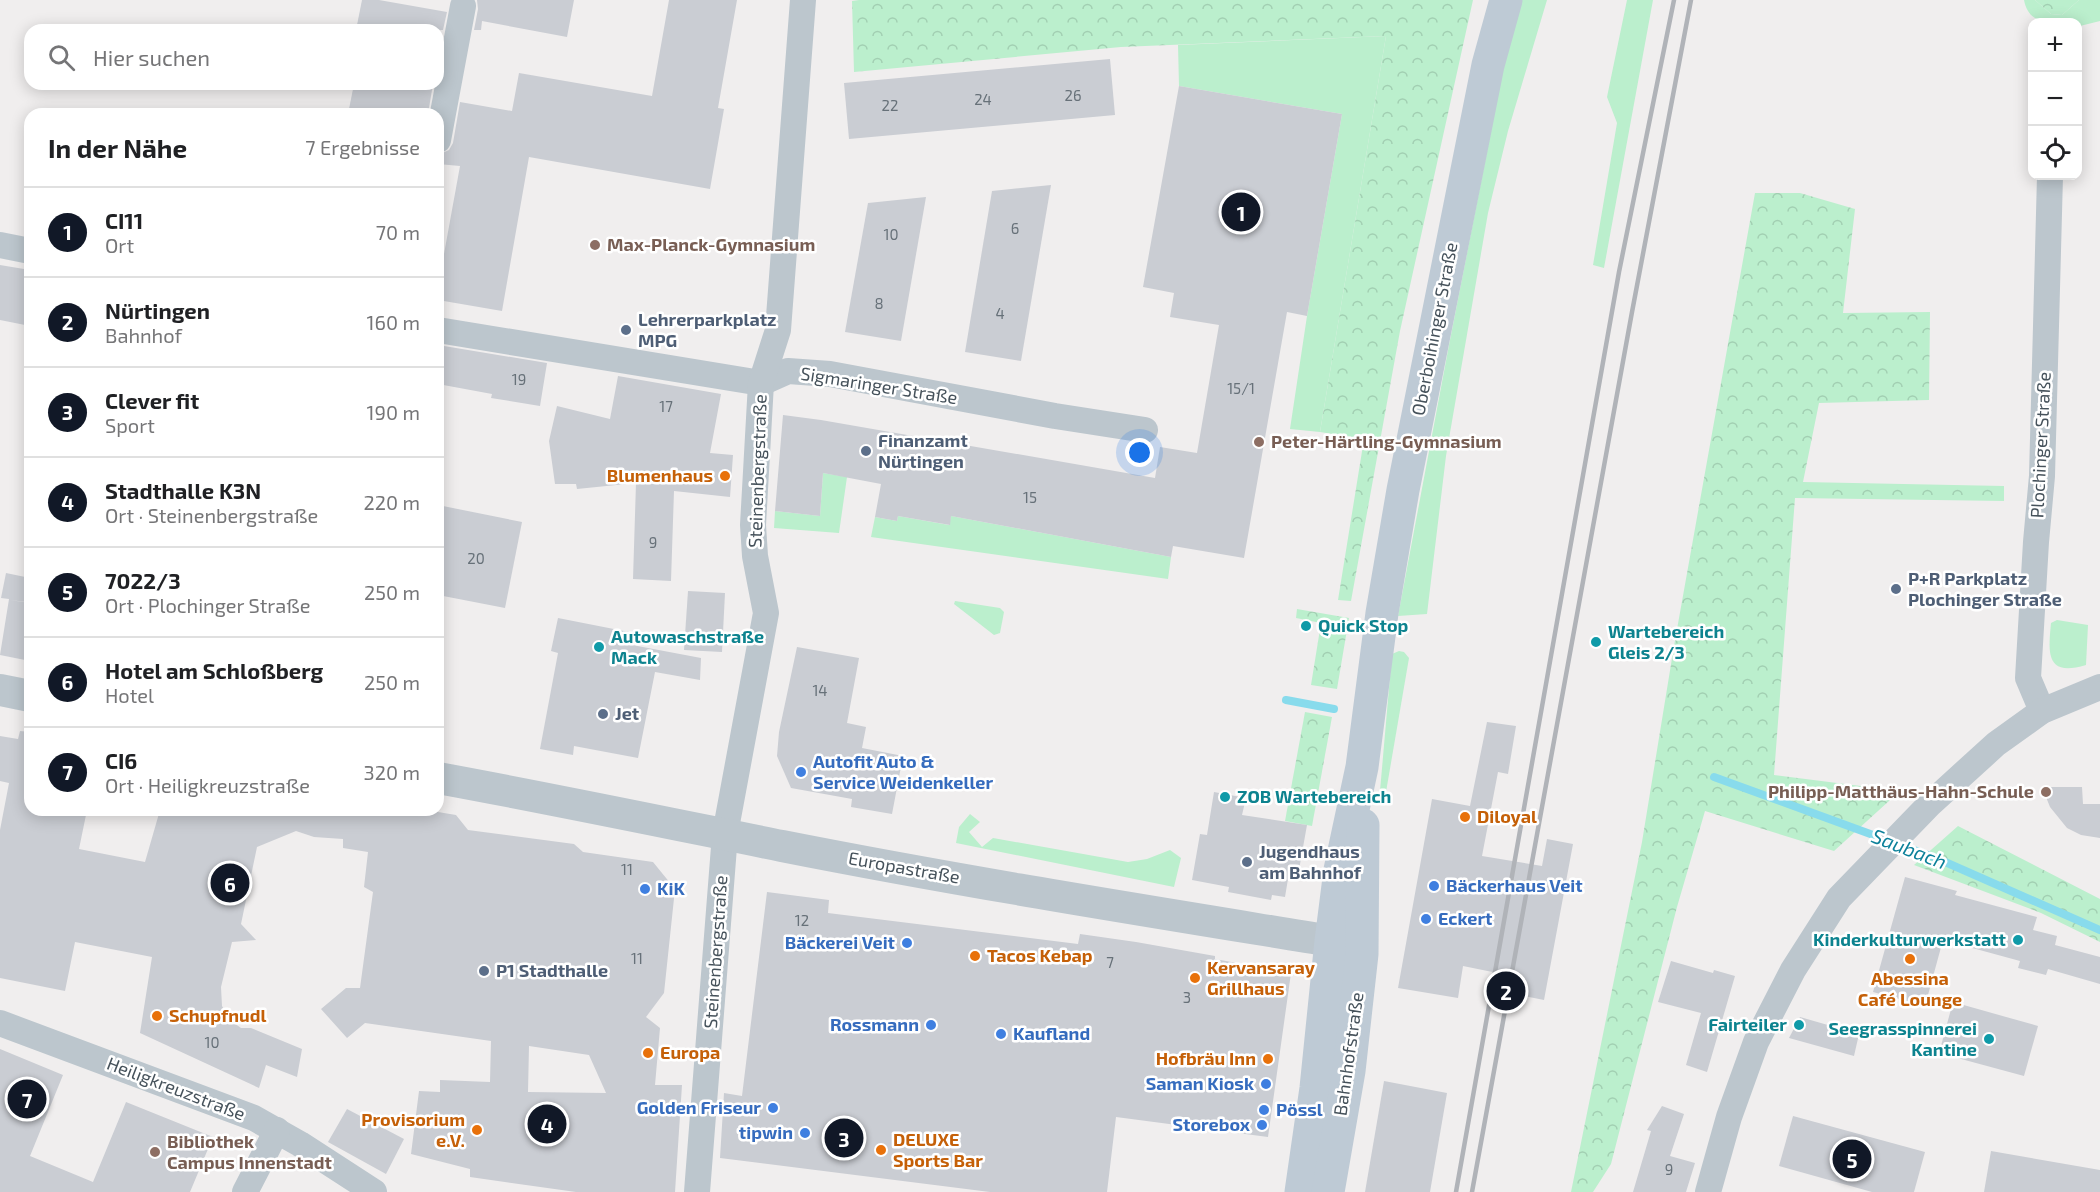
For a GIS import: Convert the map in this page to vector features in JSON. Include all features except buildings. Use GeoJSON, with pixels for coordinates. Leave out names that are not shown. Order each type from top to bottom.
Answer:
{"type":"FeatureCollection","features":[{"type":"Feature","properties":{"kind":"main road","name":"Oberboihinger Straße"},"geometry":{"type":"LineString","coordinates":[[1330,941],[1340,870],[1362,767],[1379,629],[1403,490],[1488,65],[1506,0]]}},
{"type":"Feature","properties":{"kind":"main road","name":"Oberboihinger Straße"},"geometry":{"type":"LineString","coordinates":[[1362,767],[1364,841],[1362,915]]}},
{"type":"Feature","properties":{"kind":"main road","name":"Bahnhofstraße"},"geometry":{"type":"LineString","coordinates":[[1328,1192],[1357,1000],[1362,954],[1362,915]]}},
{"type":"Feature","properties":{"kind":"main road","name":"Bahnhofstraße"},"geometry":{"type":"LineString","coordinates":[[1301,1192],[1316,1088],[1330,941]]}},
{"type":"Feature","properties":{"kind":"main road"},"geometry":{"type":"LineString","coordinates":[[1330,941],[1344,960],[1357,1000]]}},
{"type":"Feature","properties":{"kind":"street","name":"Steinenbergstraße"},"geometry":{"type":"LineString","coordinates":[[697,1192],[725,834],[766,613],[755,556],[753,525],[761,383],[778,330],[803,0]]}},
{"type":"Feature","properties":{"kind":"street"},"geometry":{"type":"LineString","coordinates":[[444,108],[463,6]]}},
{"type":"Feature","properties":{"kind":"street","name":"Plochinger Straße"},"geometry":{"type":"LineString","coordinates":[[2042,711],[2028,678],[2042,476],[2050,180]]}},
{"type":"Feature","properties":{"kind":"street"},"geometry":{"type":"LineString","coordinates":[[0,245],[24,250]]}},
{"type":"Feature","properties":{"kind":"street"},"geometry":{"type":"LineString","coordinates":[[444,331],[761,383]]}},
{"type":"Feature","properties":{"kind":"street","name":"Sigmaringer Straße"},"geometry":{"type":"LineString","coordinates":[[761,383],[788,371],[830,374],[1055,416],[1145,430]]}},
{"type":"Feature","properties":{"kind":"street"},"geometry":{"type":"LineString","coordinates":[[1708,1192],[1729,1117],[1756,1042],[1793,970],[1839,898],[1908,827],[1996,744],[2042,711],[2100,687]]}},
{"type":"Feature","properties":{"kind":"street"},"geometry":{"type":"LineString","coordinates":[[0,690],[24,695]]}},
{"type":"Feature","properties":{"kind":"street","name":"Europastraße"},"geometry":{"type":"LineString","coordinates":[[444,779],[784,846],[1158,913],[1330,941]]}},
{"type":"Feature","properties":{"kind":"street"},"geometry":{"type":"LineString","coordinates":[[1330,941],[1348,930],[1362,915]]}},
{"type":"Feature","properties":{"kind":"street","name":"Heiligkreuzstraße"},"geometry":{"type":"LineString","coordinates":[[0,1023],[254,1118],[277,1130],[374,1192]]}},
{"type":"Feature","properties":{"kind":"street"},"geometry":{"type":"LineString","coordinates":[[245,1192],[277,1130]]}},
{"type":"Feature","properties":{"kind":"green space"},"geometry":{"type":"Polygon","coordinates":[[[1473,0],[1400,331],[1351,601],[1338,600],[1364,439],[1320,432],[1386,36],[1121,47],[854,72],[852,1],[1473,0]]]}},
{"type":"Feature","properties":{"kind":"green space"},"geometry":{"type":"Polygon","coordinates":[[[1521,0],[1547,0],[1508,131],[1488,213],[1446,456],[1427,614],[1398,616],[1504,65],[1521,0]]]}},
{"type":"Feature","properties":{"kind":"green space"},"geometry":{"type":"Polygon","coordinates":[[[1627,0],[1653,0],[1604,268],[1593,265],[1617,123],[1607,97],[1627,0]]]}},
{"type":"Feature","properties":{"kind":"green space"},"geometry":{"type":"Polygon","coordinates":[[[2024,0],[2035,0],[2051,14],[2062,15],[2079,0],[2100,0],[2100,21],[2082,26],[2082,18],[2036,18],[2027,9],[2024,0]]]}},
{"type":"Feature","properties":{"kind":"green space"},"geometry":{"type":"Polygon","coordinates":[[[2035,0],[2079,0],[2062,15],[2051,14],[2035,0]]]}},
{"type":"Feature","properties":{"kind":"green space"},"geometry":{"type":"Polygon","coordinates":[[[1386,36],[1320,432],[1290,429],[1342,114],[1179,86],[1178,45],[1386,36]]]}},
{"type":"Feature","properties":{"kind":"green space"},"geometry":{"type":"Polygon","coordinates":[[[1755,193],[1800,193],[1855,209],[1843,313],[1930,312],[1929,400],[1819,403],[1803,482],[2004,486],[2004,501],[1795,498],[1774,775],[1900,791],[1834,851],[1705,811],[1677,907],[1611,1164],[1593,1192],[1571,1192],[1642,842],[1674,646],[1755,193]]]}},
{"type":"Feature","properties":{"kind":"green space"},"geometry":{"type":"Polygon","coordinates":[[[823,473],[847,477],[839,533],[774,528],[775,511],[820,516],[823,473]]]}},
{"type":"Feature","properties":{"kind":"green space"},"geometry":{"type":"Polygon","coordinates":[[[898,516],[949,525],[951,516],[1171,557],[1168,579],[871,537],[875,517],[897,521],[898,516]]]}},
{"type":"Feature","properties":{"kind":"green space"},"geometry":{"type":"Polygon","coordinates":[[[955,601],[1000,608],[1004,612],[1000,633],[994,635],[954,604],[955,601]]]}},
{"type":"Feature","properties":{"kind":"green space"},"geometry":{"type":"Polygon","coordinates":[[[1297,609],[1349,618],[1337,689],[1311,685],[1321,623],[1296,618],[1297,609]]]}},
{"type":"Feature","properties":{"kind":"green space"},"geometry":{"type":"Polygon","coordinates":[[[2057,620],[2088,625],[2086,665],[2063,668],[2052,660],[2050,653],[2051,623],[2057,620]]]}},
{"type":"Feature","properties":{"kind":"green space"},"geometry":{"type":"Polygon","coordinates":[[[1399,651],[1404,652],[1409,658],[1386,792],[1380,791],[1392,654],[1399,651]]]}},
{"type":"Feature","properties":{"kind":"green space"},"geometry":{"type":"Polygon","coordinates":[[[1305,712],[1332,717],[1312,826],[1285,821],[1305,712]]]}},
{"type":"Feature","properties":{"kind":"green space"},"geometry":{"type":"Polygon","coordinates":[[[970,814],[980,822],[969,832],[982,847],[993,838],[1128,862],[1147,859],[1170,850],[1181,858],[1174,887],[956,843],[959,827],[970,814]]]}},
{"type":"Feature","properties":{"kind":"green space"},"geometry":{"type":"Polygon","coordinates":[[[1958,826],[2100,899],[2100,942],[2041,913],[1914,865],[1958,826]]]}},
{"type":"Feature","properties":{"kind":"waterway","name":"Saubach"},"geometry":{"type":"LineString","coordinates":[[1286,700],[1334,709]]}},
{"type":"Feature","properties":{"kind":"waterway","name":"Saubach"},"geometry":{"type":"LineString","coordinates":[[1714,777],[1936,858],[2100,930]]}},
{"type":"Feature","properties":{"kind":"railway"},"geometry":{"type":"LineString","coordinates":[[1456,1192],[1619,272],[1674,0]]}},
{"type":"Feature","properties":{"kind":"railway"},"geometry":{"type":"LineString","coordinates":[[1472,1192],[1691,0]]}},
{"type":"Feature","properties":{"kind":"place","name":"CI11"},"geometry":{"type":"Point","coordinates":[1241,212]}},
{"type":"Feature","properties":{"kind":"place","name":"Max-Planck-Gymnasium"},"geometry":{"type":"Point","coordinates":[595,245]}},
{"type":"Feature","properties":{"kind":"place","name":"Lehrerparkplatz MPG"},"geometry":{"type":"Point","coordinates":[626,330]}},
{"type":"Feature","properties":{"kind":"place","name":"Peter-Härtling-Gymnasium"},"geometry":{"type":"Point","coordinates":[1259,442]}},
{"type":"Feature","properties":{"kind":"place","name":"Finanzamt Nürtingen"},"geometry":{"type":"Point","coordinates":[866,451]}},
{"type":"Feature","properties":{"kind":"place","name":"Blumenhaus"},"geometry":{"type":"Point","coordinates":[725,476]}},
{"type":"Feature","properties":{"kind":"place","name":"P+R Parkplatz Plochinger Straße"},"geometry":{"type":"Point","coordinates":[1896,589]}},
{"type":"Feature","properties":{"kind":"place","name":"Quick Stop"},"geometry":{"type":"Point","coordinates":[1306,626]}},
{"type":"Feature","properties":{"kind":"place","name":"Wartebereich Gleis 2/3"},"geometry":{"type":"Point","coordinates":[1596,642]}},
{"type":"Feature","properties":{"kind":"place","name":"Autowaschstraße Mack"},"geometry":{"type":"Point","coordinates":[599,647]}},
{"type":"Feature","properties":{"kind":"place","name":"Jet"},"geometry":{"type":"Point","coordinates":[603,714]}},
{"type":"Feature","properties":{"kind":"place","name":"Autofit Auto & Service Weidenkeller"},"geometry":{"type":"Point","coordinates":[801,772]}},
{"type":"Feature","properties":{"kind":"place","name":"Philipp-Matthäus-Hahn-Schule"},"geometry":{"type":"Point","coordinates":[2046,792]}},
{"type":"Feature","properties":{"kind":"place","name":"ZOB Wartebereich"},"geometry":{"type":"Point","coordinates":[1225,797]}},
{"type":"Feature","properties":{"kind":"place","name":"Diloyal"},"geometry":{"type":"Point","coordinates":[1465,817]}},
{"type":"Feature","properties":{"kind":"place","name":"Jugendhaus am Bahnhof"},"geometry":{"type":"Point","coordinates":[1247,862]}},
{"type":"Feature","properties":{"kind":"place","name":"Hotel am Schloßberg"},"geometry":{"type":"Point","coordinates":[230,883]}},
{"type":"Feature","properties":{"kind":"place","name":"Bäckerhaus Veit"},"geometry":{"type":"Point","coordinates":[1434,886]}},
{"type":"Feature","properties":{"kind":"place","name":"KiK"},"geometry":{"type":"Point","coordinates":[645,889]}},
{"type":"Feature","properties":{"kind":"place","name":"Eckert"},"geometry":{"type":"Point","coordinates":[1426,919]}},
{"type":"Feature","properties":{"kind":"place","name":"Kinderkulturwerkstatt"},"geometry":{"type":"Point","coordinates":[2018,940]}},
{"type":"Feature","properties":{"kind":"place","name":"Bäckerei Veit"},"geometry":{"type":"Point","coordinates":[907,943]}},
{"type":"Feature","properties":{"kind":"place","name":"Tacos Kebap"},"geometry":{"type":"Point","coordinates":[975,956]}},
{"type":"Feature","properties":{"kind":"place","name":"Abessina Café Lounge"},"geometry":{"type":"Point","coordinates":[1910,959]}},
{"type":"Feature","properties":{"kind":"place","name":"P1 Stadthalle"},"geometry":{"type":"Point","coordinates":[484,971]}},
{"type":"Feature","properties":{"kind":"place","name":"Kervansaray Grillhaus"},"geometry":{"type":"Point","coordinates":[1195,978]}},
{"type":"Feature","properties":{"kind":"place","name":"Nürtingen"},"geometry":{"type":"Point","coordinates":[1506,991]}},
{"type":"Feature","properties":{"kind":"place","name":"Schupfnudl"},"geometry":{"type":"Point","coordinates":[157,1016]}},
{"type":"Feature","properties":{"kind":"place","name":"Rossmann"},"geometry":{"type":"Point","coordinates":[931,1025]}},
{"type":"Feature","properties":{"kind":"place","name":"Fairteiler"},"geometry":{"type":"Point","coordinates":[1799,1025]}},
{"type":"Feature","properties":{"kind":"place","name":"Kaufland"},"geometry":{"type":"Point","coordinates":[1001,1034]}},
{"type":"Feature","properties":{"kind":"place","name":"Seegrasspinnerei Kantine"},"geometry":{"type":"Point","coordinates":[1989,1039]}},
{"type":"Feature","properties":{"kind":"place","name":"Europa"},"geometry":{"type":"Point","coordinates":[648,1053]}},
{"type":"Feature","properties":{"kind":"place","name":"Hofbräu Inn"},"geometry":{"type":"Point","coordinates":[1268,1059]}},
{"type":"Feature","properties":{"kind":"place","name":"Saman Kiosk"},"geometry":{"type":"Point","coordinates":[1266,1084]}},
{"type":"Feature","properties":{"kind":"place","name":"CI6"},"geometry":{"type":"Point","coordinates":[27,1099]}},
{"type":"Feature","properties":{"kind":"place","name":"Golden Friseur"},"geometry":{"type":"Point","coordinates":[773,1108]}},
{"type":"Feature","properties":{"kind":"place","name":"Pössl"},"geometry":{"type":"Point","coordinates":[1264,1110]}},
{"type":"Feature","properties":{"kind":"place","name":"Stadthalle K3N"},"geometry":{"type":"Point","coordinates":[547,1124]}},
{"type":"Feature","properties":{"kind":"place","name":"Storebox"},"geometry":{"type":"Point","coordinates":[1262,1125]}},
{"type":"Feature","properties":{"kind":"place","name":"Provisorium e.V."},"geometry":{"type":"Point","coordinates":[477,1130]}},
{"type":"Feature","properties":{"kind":"place","name":"tipwin"},"geometry":{"type":"Point","coordinates":[805,1133]}},
{"type":"Feature","properties":{"kind":"place","name":"Clever fit"},"geometry":{"type":"Point","coordinates":[844,1138]}},
{"type":"Feature","properties":{"kind":"place","name":"DELUXE Sports Bar"},"geometry":{"type":"Point","coordinates":[881,1150]}},
{"type":"Feature","properties":{"kind":"place","name":"Bibliothek Campus Innenstadt"},"geometry":{"type":"Point","coordinates":[155,1152]}},
{"type":"Feature","properties":{"kind":"place","name":"7022/3"},"geometry":{"type":"Point","coordinates":[1852,1159]}}]}
